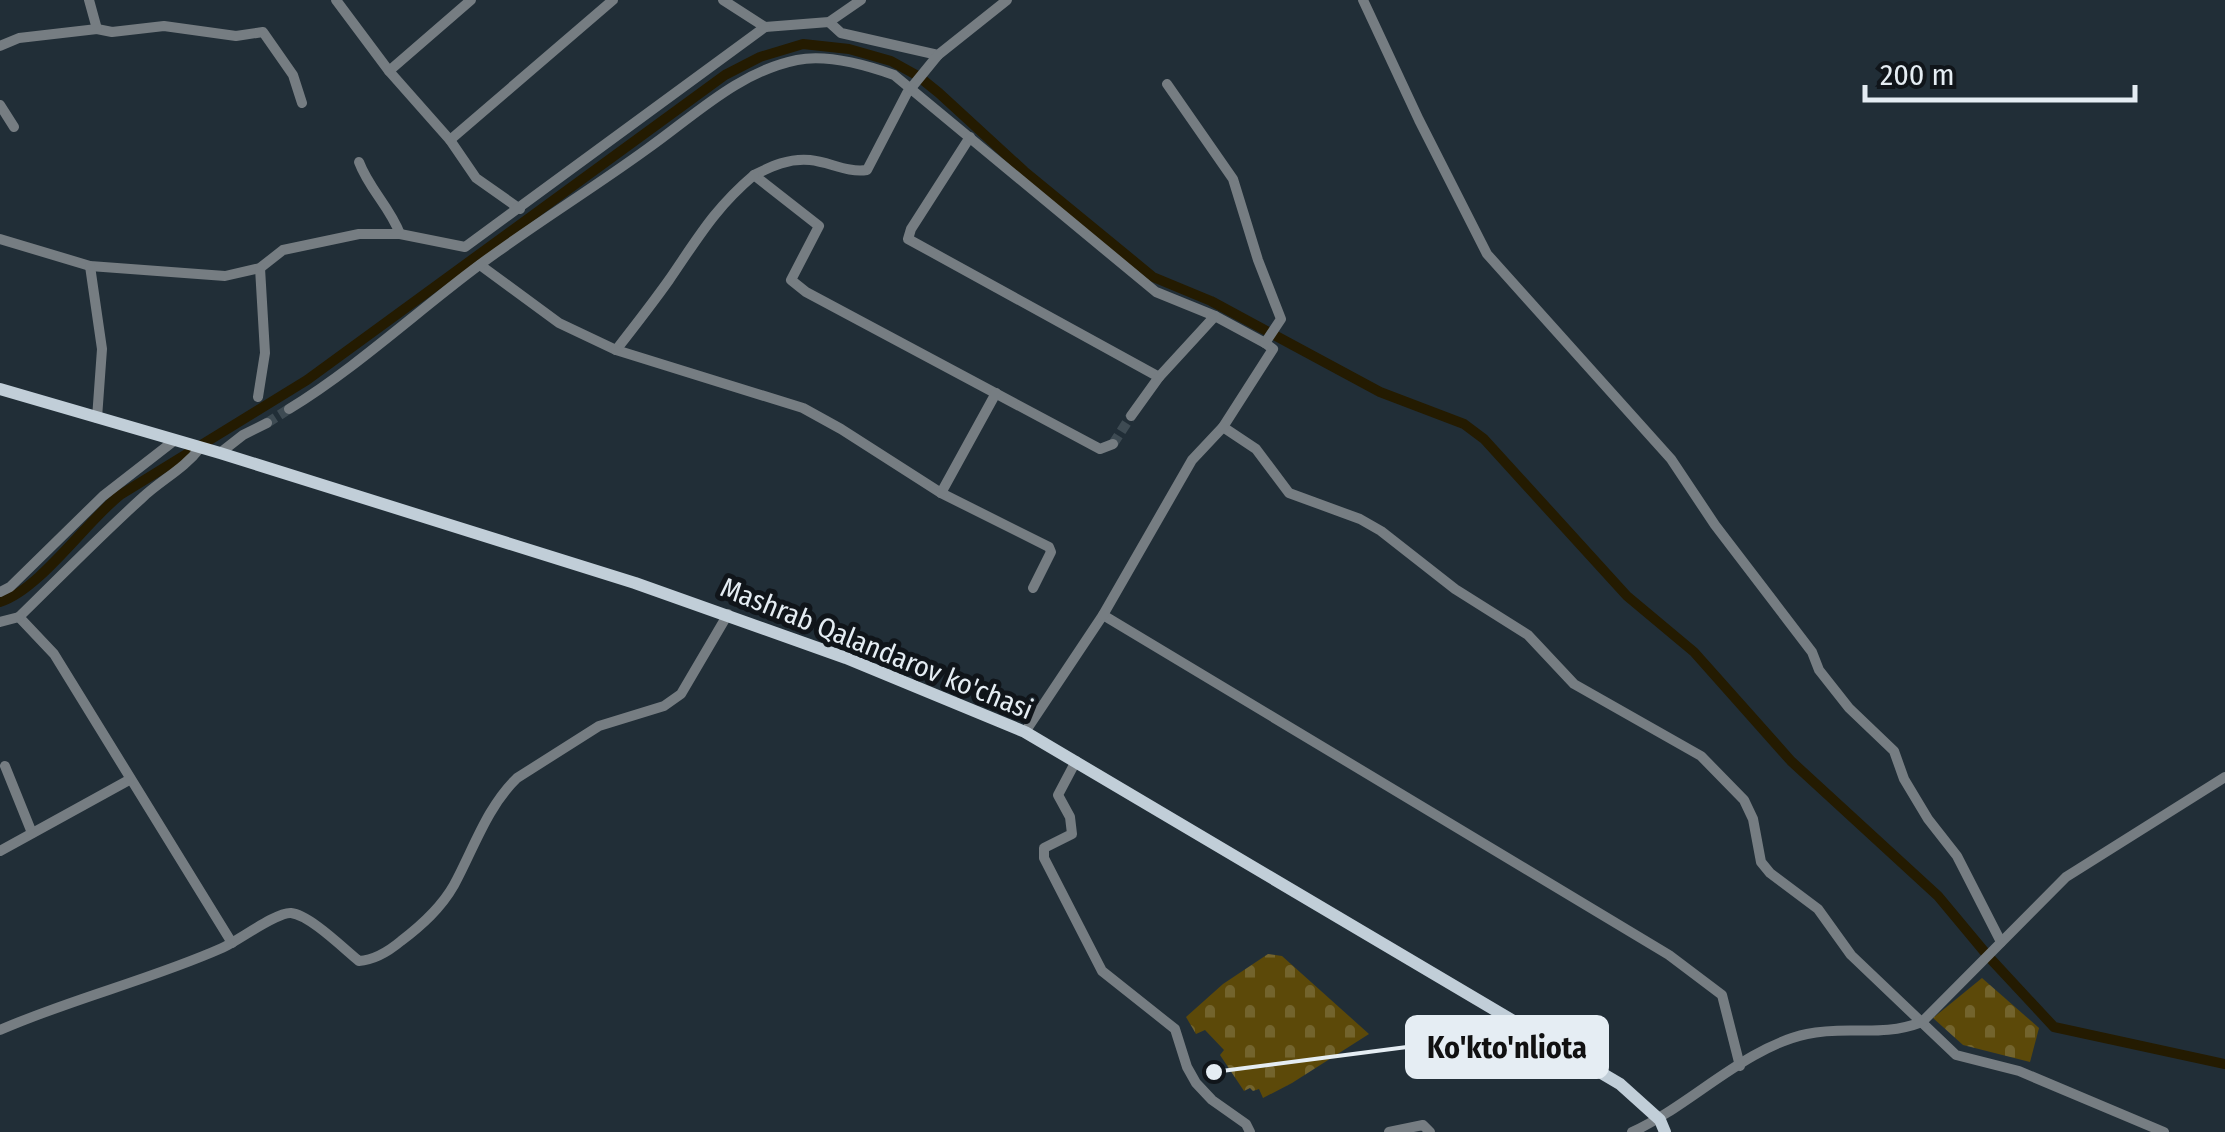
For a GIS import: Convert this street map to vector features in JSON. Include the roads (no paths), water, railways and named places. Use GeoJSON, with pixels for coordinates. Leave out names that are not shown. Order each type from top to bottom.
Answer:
{"type":"FeatureCollection","features":[{"type":"Feature","properties":{"kind":"main road","name":"Mashrab Qalandarov ko'chasi"},"geometry":{"type":"LineString","coordinates":[[0,389],[211,451],[728,614],[1025,732],[1620,1084],[1662,1126]]}},
{"type":"Feature","properties":{"kind":"street"},"geometry":{"type":"LineString","coordinates":[[89,0],[97,29]]}},
{"type":"Feature","properties":{"kind":"street"},"geometry":{"type":"LineString","coordinates":[[336,0],[389,70],[450,140],[476,178],[520,208]]}},
{"type":"Feature","properties":{"kind":"street"},"geometry":{"type":"LineString","coordinates":[[389,70],[471,0]]}},
{"type":"Feature","properties":{"kind":"street"},"geometry":{"type":"LineString","coordinates":[[450,140],[613,0]]}},
{"type":"Feature","properties":{"kind":"street"},"geometry":{"type":"LineString","coordinates":[[723,0],[765,28]]}},
{"type":"Feature","properties":{"kind":"street"},"geometry":{"type":"LineString","coordinates":[[616,350],[724,201],[754,175],[787,160],[813,160],[839,168],[868,170],[913,85],[937,56],[1007,0]]}},
{"type":"Feature","properties":{"kind":"street"},"geometry":{"type":"LineString","coordinates":[[1363,0],[1487,254],[1671,459],[1812,652],[1819,670],[1894,752],[1904,779],[1957,856],[2000,942]]}},
{"type":"Feature","properties":{"kind":"street"},"geometry":{"type":"LineString","coordinates":[[0,238],[90,266],[225,276],[260,268],[283,250],[359,234],[400,234],[465,248],[765,28],[829,22],[856,2]]}},
{"type":"Feature","properties":{"kind":"street"},"geometry":{"type":"LineString","coordinates":[[829,22],[841,33],[937,56]]}},
{"type":"Feature","properties":{"kind":"street"},"geometry":{"type":"LineString","coordinates":[[0,46],[19,38],[97,29],[112,32],[164,26],[236,36],[263,32],[293,74],[302,103]]}},
{"type":"Feature","properties":{"kind":"street"},"geometry":{"type":"LineString","coordinates":[[289,409],[480,265],[650,148],[710,100],[795,60],[874,68],[894,75],[913,85],[970,138],[1156,292],[1215,316],[1273,349],[1222,426],[1192,460],[1104,614],[1025,732]]}},
{"type":"Feature","properties":{"kind":"street"},"geometry":{"type":"LineString","coordinates":[[1167,84],[1233,179],[1281,319],[1266,342]]}},
{"type":"Feature","properties":{"kind":"street"},"geometry":{"type":"LineString","coordinates":[[0,106],[14,126]]}},
{"type":"Feature","properties":{"kind":"street"},"geometry":{"type":"LineString","coordinates":[[970,138],[908,239],[1159,377]]}},
{"type":"Feature","properties":{"kind":"street"},"geometry":{"type":"LineString","coordinates":[[359,162],[366,182],[393,216],[400,234]]}},
{"type":"Feature","properties":{"kind":"street"},"geometry":{"type":"LineString","coordinates":[[754,175],[819,226],[792,274],[793,283],[1100,449],[1113,444]]}},
{"type":"Feature","properties":{"kind":"street"},"geometry":{"type":"LineString","coordinates":[[480,265],[559,323],[616,350],[803,408],[941,494],[1051,549],[1033,588]]}},
{"type":"Feature","properties":{"kind":"street"},"geometry":{"type":"LineString","coordinates":[[90,266],[102,349],[97,418]]}},
{"type":"Feature","properties":{"kind":"street"},"geometry":{"type":"LineString","coordinates":[[258,397],[265,353],[260,268]]}},
{"type":"Feature","properties":{"kind":"street"},"geometry":{"type":"LineString","coordinates":[[1130,416],[1159,377],[1215,316]]}},
{"type":"Feature","properties":{"kind":"street"},"geometry":{"type":"LineString","coordinates":[[941,494],[996,394]]}},
{"type":"Feature","properties":{"kind":"street"},"geometry":{"type":"LineString","coordinates":[[0,622],[20,618],[150,490],[189,463],[267,423]]}},
{"type":"Feature","properties":{"kind":"street"},"geometry":{"type":"LineString","coordinates":[[1222,426],[1256,450],[1289,493],[1382,531],[1455,588],[1528,634],[1574,684],[1701,756],[1744,800],[1753,819],[1761,862],[1770,873],[1818,910],[1841,943],[1956,1055],[2019,1072],[2164,1132]]}},
{"type":"Feature","properties":{"kind":"street"},"geometry":{"type":"LineString","coordinates":[[0,592],[10,587],[103,496],[175,441]]}},
{"type":"Feature","properties":{"kind":"street"},"geometry":{"type":"LineString","coordinates":[[0,1030],[183,965],[282,915],[292,913],[311,923],[360,961],[395,946],[428,920],[452,887],[506,788],[599,726],[664,706],[681,694],[728,614]]}},
{"type":"Feature","properties":{"kind":"street"},"geometry":{"type":"LineString","coordinates":[[1104,614],[1668,955],[1722,995],[1740,1066]]}},
{"type":"Feature","properties":{"kind":"street"},"geometry":{"type":"LineString","coordinates":[[20,618],[54,654],[232,943]]}},
{"type":"Feature","properties":{"kind":"street"},"geometry":{"type":"LineString","coordinates":[[1076,761],[1058,795],[1070,817],[1072,834],[1044,848],[1044,858],[1102,972],[1176,1028],[1187,1068],[1196,1083],[1212,1100],[1246,1124],[1250,1132]]}},
{"type":"Feature","properties":{"kind":"street"},"geometry":{"type":"LineString","coordinates":[[5,766],[32,833]]}},
{"type":"Feature","properties":{"kind":"street"},"geometry":{"type":"LineString","coordinates":[[1632,1132],[1662,1126],[1758,1054],[1807,1034],[1897,1032],[1922,1022],[2066,877],[2225,777]]}},
{"type":"Feature","properties":{"kind":"street"},"geometry":{"type":"LineString","coordinates":[[0,851],[129,780]]}},
{"type":"Feature","properties":{"kind":"street"},"geometry":{"type":"LineString","coordinates":[[1389,1132],[1422,1125],[1430,1132]]}},
{"type":"Feature","properties":{"kind":"waterway"},"geometry":{"type":"LineString","coordinates":[[0,602],[46,570],[120,495],[307,380],[725,75],[760,57],[803,44],[849,49],[891,61],[918,76],[1024,171],[1153,277],[1211,301],[1380,392],[1464,424],[1484,439],[1627,596],[1694,652],[1791,761],[1938,896],[2054,1027],[2225,1064]]}},
{"type":"Feature","properties":{"kind":"tunnel"},"geometry":{"type":"LineString","coordinates":[[267,423],[289,409]]}},
{"type":"Feature","properties":{"kind":"tunnel"},"geometry":{"type":"LineString","coordinates":[[1113,444],[1131,416]]}},
{"type":"Feature","properties":{"kind":"place","name":"Ko'kto'nliota"},"geometry":{"type":"Point","coordinates":[1214,1072]}}]}
